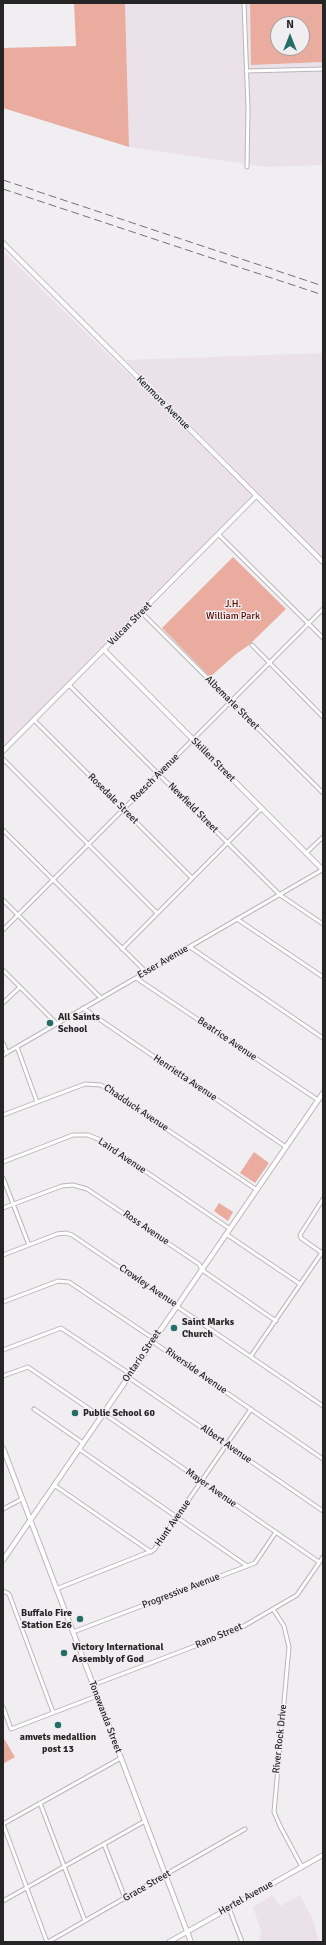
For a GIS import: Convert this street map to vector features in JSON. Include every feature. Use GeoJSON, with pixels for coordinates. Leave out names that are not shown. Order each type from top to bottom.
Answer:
{"type":"FeatureCollection","features":[{"type":"Feature","properties":{"kind":"street"},"geometry":{"type":"LineString","coordinates":[[244,3],[247,167]]}},
{"type":"Feature","properties":{"kind":"street"},"geometry":{"type":"LineString","coordinates":[[246,71],[323,68]]}},
{"type":"Feature","properties":{"kind":"street","name":"Kenmore Avenue"},"geometry":{"type":"LineString","coordinates":[[3,243],[323,562]]}},
{"type":"Feature","properties":{"kind":"street","name":"Vulcan Street"},"geometry":{"type":"LineString","coordinates":[[3,751],[219,535],[256,496]]}},
{"type":"Feature","properties":{"kind":"street"},"geometry":{"type":"LineString","coordinates":[[219,535],[323,638]]}},
{"type":"Feature","properties":{"kind":"street","name":"Roesch Avenue"},"geometry":{"type":"LineString","coordinates":[[3,930],[323,609]]}},
{"type":"Feature","properties":{"kind":"street","name":"Albemarle Street"},"geometry":{"type":"LineString","coordinates":[[141,612],[323,793]]}},
{"type":"Feature","properties":{"kind":"street"},"geometry":{"type":"LineString","coordinates":[[252,645],[323,717]]}},
{"type":"Feature","properties":{"kind":"street","name":"Skillen Street"},"geometry":{"type":"LineString","coordinates":[[104,650],[323,870]]}},
{"type":"Feature","properties":{"kind":"street","name":"Newfield Street"},"geometry":{"type":"LineString","coordinates":[[69,685],[280,895],[323,924]]}},
{"type":"Feature","properties":{"kind":"street","name":"Rosedale Street"},"geometry":{"type":"LineString","coordinates":[[34,720],[192,878]]}},
{"type":"Feature","properties":{"kind":"street"},"geometry":{"type":"LineString","coordinates":[[3,759],[157,914]]}},
{"type":"Feature","properties":{"kind":"street"},"geometry":{"type":"LineString","coordinates":[[122,949],[262,808]]}},
{"type":"Feature","properties":{"kind":"street"},"geometry":{"type":"LineString","coordinates":[[3,830],[146,972]]}},
{"type":"Feature","properties":{"kind":"street"},"geometry":{"type":"LineString","coordinates":[[306,853],[323,837]]}},
{"type":"Feature","properties":{"kind":"street","name":"Esser Avenue"},"geometry":{"type":"LineString","coordinates":[[3,1055],[323,870]]}},
{"type":"Feature","properties":{"kind":"street"},"geometry":{"type":"LineString","coordinates":[[3,900],[101,998]]}},
{"type":"Feature","properties":{"kind":"street"},"geometry":{"type":"LineString","coordinates":[[238,919],[323,977]]}},
{"type":"Feature","properties":{"kind":"street"},"geometry":{"type":"LineString","coordinates":[[190,947],[323,1038]]}},
{"type":"Feature","properties":{"kind":"street"},"geometry":{"type":"LineString","coordinates":[[3,970],[57,1024]]}},
{"type":"Feature","properties":{"kind":"street","name":"Beatrice Avenue"},"geometry":{"type":"LineString","coordinates":[[136,978],[318,1100]]}},
{"type":"Feature","properties":{"kind":"street"},"geometry":{"type":"LineString","coordinates":[[3,1003],[20,987]]}},
{"type":"Feature","properties":{"kind":"street","name":"Henrietta Avenue"},"geometry":{"type":"LineString","coordinates":[[83,1008],[286,1147]]}},
{"type":"Feature","properties":{"kind":"street"},"geometry":{"type":"LineString","coordinates":[[3,1043],[7,1053]]}},
{"type":"Feature","properties":{"kind":"street"},"geometry":{"type":"LineString","coordinates":[[17,1047],[37,1102]]}},
{"type":"Feature","properties":{"kind":"street","name":"Chadduck Avenue"},"geometry":{"type":"LineString","coordinates":[[3,1115],[85,1084],[101,1085],[256,1190]]}},
{"type":"Feature","properties":{"kind":"street","name":"Ontario Street"},"geometry":{"type":"LineString","coordinates":[[3,1560],[323,1093]]}},
{"type":"Feature","properties":{"kind":"street","name":"Laird Avenue"},"geometry":{"type":"LineString","coordinates":[[3,1162],[73,1136],[88,1135],[98,1139],[230,1229]]}},
{"type":"Feature","properties":{"kind":"street"},"geometry":{"type":"LineString","coordinates":[[3,1178],[29,1245]]}},
{"type":"Feature","properties":{"kind":"street","name":"Ross Avenue"},"geometry":{"type":"LineString","coordinates":[[3,1208],[62,1186],[72,1185],[83,1187],[199,1264],[202,1270],[276,1321]]}},
{"type":"Feature","properties":{"kind":"street"},"geometry":{"type":"LineString","coordinates":[[251,1356],[322,1252],[300,1236],[323,1200]]}},
{"type":"Feature","properties":{"kind":"street","name":"Crowley Avenue"},"geometry":{"type":"LineString","coordinates":[[3,1255],[58,1234],[66,1233],[72,1235],[323,1406]]}},
{"type":"Feature","properties":{"kind":"street"},"geometry":{"type":"LineString","coordinates":[[226,1234],[300,1284]]}},
{"type":"Feature","properties":{"kind":"street","name":"Riverside Avenue"},"geometry":{"type":"LineString","coordinates":[[3,1302],[58,1281],[66,1281],[154,1340],[323,1459]]}},
{"type":"Feature","properties":{"kind":"street","name":"Albert Avenue"},"geometry":{"type":"LineString","coordinates":[[3,1350],[61,1328],[323,1511]]}},
{"type":"Feature","properties":{"kind":"street","name":"Mayer Avenue"},"geometry":{"type":"LineString","coordinates":[[3,1376],[28,1367],[202,1481],[319,1562]]}},
{"type":"Feature","properties":{"kind":"street"},"geometry":{"type":"LineString","coordinates":[[34,1409],[83,1443]]}},
{"type":"Feature","properties":{"kind":"street","name":"Hunt Avenue"},"geometry":{"type":"LineString","coordinates":[[56,1589],[154,1550],[251,1409]]}},
{"type":"Feature","properties":{"kind":"street","name":"Tonawanda Street"},"geometry":{"type":"LineString","coordinates":[[3,1448],[5,1458],[73,1632],[190,1942]]}},
{"type":"Feature","properties":{"kind":"street"},"geometry":{"type":"LineString","coordinates":[[79,1449],[247,1566]]}},
{"type":"Feature","properties":{"kind":"street"},"geometry":{"type":"LineString","coordinates":[[54,1485],[151,1552]]}},
{"type":"Feature","properties":{"kind":"street"},"geometry":{"type":"LineString","coordinates":[[3,1509],[22,1499]]}},
{"type":"Feature","properties":{"kind":"street","name":"Progressive Avenue"},"geometry":{"type":"LineString","coordinates":[[73,1632],[256,1562],[276,1532]]}},
{"type":"Feature","properties":{"kind":"street","name":"Rano Street"},"geometry":{"type":"LineString","coordinates":[[93,1686],[233,1632],[297,1595],[323,1557]]}},
{"type":"Feature","properties":{"kind":"street"},"geometry":{"type":"LineString","coordinates":[[3,1591],[9,1594],[53,1712]]}},
{"type":"Feature","properties":{"kind":"street","name":"River Rock Drive"},"geometry":{"type":"LineString","coordinates":[[273,1609],[284,1626],[289,1647],[274,1812],[302,1867]]}},
{"type":"Feature","properties":{"kind":"street"},"geometry":{"type":"LineString","coordinates":[[3,1707],[11,1729],[97,1696]]}},
{"type":"Feature","properties":{"kind":"street"},"geometry":{"type":"LineString","coordinates":[[47,1942],[3,1824],[121,1758]]}},
{"type":"Feature","properties":{"kind":"street"},"geometry":{"type":"LineString","coordinates":[[40,1803],[85,1921]]}},
{"type":"Feature","properties":{"kind":"street"},"geometry":{"type":"LineString","coordinates":[[3,1901],[145,1821]]}},
{"type":"Feature","properties":{"kind":"street","name":"Grace Street"},"geometry":{"type":"LineString","coordinates":[[47,1942],[245,1829]]}},
{"type":"Feature","properties":{"kind":"street"},"geometry":{"type":"LineString","coordinates":[[104,1844],[125,1898]]}},
{"type":"Feature","properties":{"kind":"street","name":"Hertel Avenue"},"geometry":{"type":"LineString","coordinates":[[169,1942],[323,1855]]}},
{"type":"Feature","properties":{"kind":"street"},"geometry":{"type":"LineString","coordinates":[[229,1908],[242,1942]]}},
{"type":"Feature","properties":{"kind":"shaded area"},"geometry":{"type":"Polygon","coordinates":[[[125,3],[250,3],[251,65],[323,62],[323,165],[267,167],[129,147],[125,3]]]}},
{"type":"Feature","properties":{"kind":"shaded area"},"geometry":{"type":"Polygon","coordinates":[[[3,251],[89,336],[256,496],[3,751],[3,251]]]}},
{"type":"Feature","properties":{"kind":"shaded area"},"geometry":{"type":"Polygon","coordinates":[[[323,353],[323,559],[126,360],[323,353]]]}},
{"type":"Feature","properties":{"kind":"shaded area"},"geometry":{"type":"Polygon","coordinates":[[[273,1895],[280,1906],[300,1895],[313,1920],[319,1942],[261,1942],[259,1936],[262,1934],[253,1907],[273,1895]]]}},
{"type":"Feature","properties":{"kind":"green space"},"geometry":{"type":"Polygon","coordinates":[[[74,3],[125,3],[129,147],[3,108],[3,48],[76,46],[74,3]]]}},
{"type":"Feature","properties":{"kind":"green space"},"geometry":{"type":"Polygon","coordinates":[[[250,3],[323,3],[323,62],[251,65],[250,3]]]}},
{"type":"Feature","properties":{"kind":"green space","name":"J.H. William Park"},"geometry":{"type":"Polygon","coordinates":[[[233,557],[286,609],[249,645],[236,654],[210,677],[162,628],[233,557]]]}},
{"type":"Feature","properties":{"kind":"green space"},"geometry":{"type":"Polygon","coordinates":[[[254,1152],[269,1163],[255,1183],[240,1173],[254,1152]]]}},
{"type":"Feature","properties":{"kind":"green space"},"geometry":{"type":"Polygon","coordinates":[[[219,1203],[233,1212],[228,1221],[214,1211],[219,1203]]]}},
{"type":"Feature","properties":{"kind":"green space"},"geometry":{"type":"Polygon","coordinates":[[[3,1737],[15,1757],[3,1764],[3,1737]]]}},
{"type":"Feature","properties":{"kind":"railway"},"geometry":{"type":"LineString","coordinates":[[3,180],[323,286]]}},
{"type":"Feature","properties":{"kind":"railway"},"geometry":{"type":"LineString","coordinates":[[3,189],[323,295]]}},
{"type":"Feature","properties":{"kind":"place","name":"All Saints School"},"geometry":{"type":"Point","coordinates":[50,1023]}},
{"type":"Feature","properties":{"kind":"place","name":"Saint Marks Church"},"geometry":{"type":"Point","coordinates":[174,1328]}},
{"type":"Feature","properties":{"kind":"place","name":"Public School 60"},"geometry":{"type":"Point","coordinates":[75,1413]}},
{"type":"Feature","properties":{"kind":"place","name":"Buffalo Fire Station E26"},"geometry":{"type":"Point","coordinates":[80,1619]}},
{"type":"Feature","properties":{"kind":"place","name":"Victory International Assembly of God"},"geometry":{"type":"Point","coordinates":[64,1653]}},
{"type":"Feature","properties":{"kind":"place","name":"amvets medallion post 13"},"geometry":{"type":"Point","coordinates":[58,1725]}}]}
